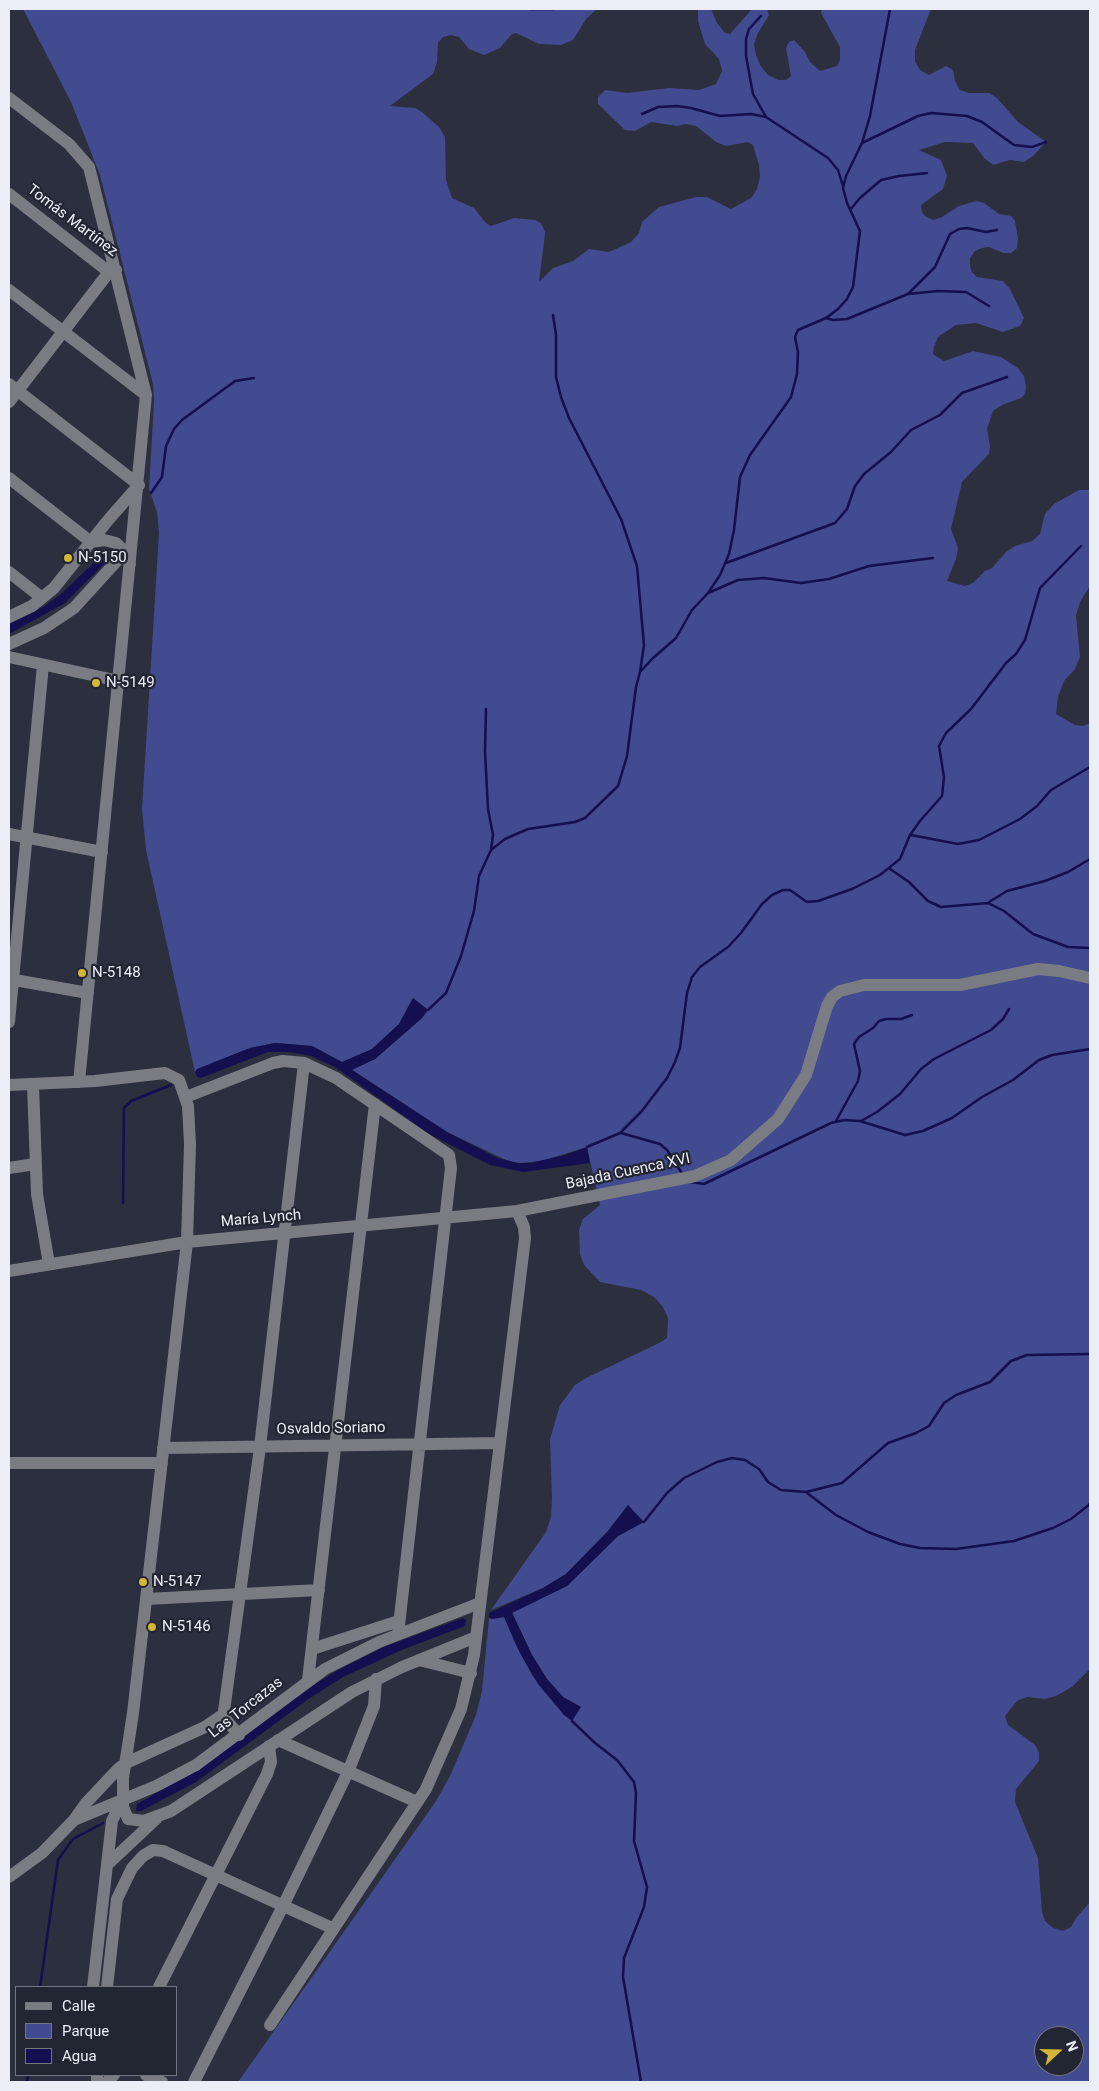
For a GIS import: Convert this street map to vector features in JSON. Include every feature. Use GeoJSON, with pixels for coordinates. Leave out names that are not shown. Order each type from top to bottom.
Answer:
{"type":"FeatureCollection","features":[{"type":"Feature","properties":{"kind":"street"},"geometry":{"type":"LineString","coordinates":[[9,98],[69,144],[83,158],[92,176],[112,271],[146,396],[139,485],[80,1082]]}},
{"type":"Feature","properties":{"kind":"street","name":"Tomás Martínez"},"geometry":{"type":"LineString","coordinates":[[9,194],[112,271]]}},
{"type":"Feature","properties":{"kind":"street"},"geometry":{"type":"LineString","coordinates":[[9,402],[13,387],[63,332],[112,271]]}},
{"type":"Feature","properties":{"kind":"street"},"geometry":{"type":"LineString","coordinates":[[9,290],[146,396]]}},
{"type":"Feature","properties":{"kind":"street"},"geometry":{"type":"LineString","coordinates":[[13,387],[139,485]]}},
{"type":"Feature","properties":{"kind":"street"},"geometry":{"type":"LineString","coordinates":[[9,478],[91,542],[110,541],[122,547],[131,567]]}},
{"type":"Feature","properties":{"kind":"street"},"geometry":{"type":"LineString","coordinates":[[9,617],[42,598],[64,576],[139,485]]}},
{"type":"Feature","properties":{"kind":"street"},"geometry":{"type":"LineString","coordinates":[[9,644],[44,628],[74,608],[125,552]]}},
{"type":"Feature","properties":{"kind":"street"},"geometry":{"type":"LineString","coordinates":[[9,572],[42,598]]}},
{"type":"Feature","properties":{"kind":"street"},"geometry":{"type":"LineString","coordinates":[[9,658],[119,681]]}},
{"type":"Feature","properties":{"kind":"street"},"geometry":{"type":"LineString","coordinates":[[9,1022],[11,979],[44,665]]}},
{"type":"Feature","properties":{"kind":"street"},"geometry":{"type":"LineString","coordinates":[[9,834],[102,852]]}},
{"type":"Feature","properties":{"kind":"street","name":"Bajada Cuenca XVI"},"geometry":{"type":"LineString","coordinates":[[517,1211],[694,1176],[731,1160],[765,1132],[794,1097],[806,1075],[827,1006],[832,996],[840,991],[864,985],[960,986],[1038,969],[1059,971],[1090,978]]}},
{"type":"Feature","properties":{"kind":"street"},"geometry":{"type":"LineString","coordinates":[[11,979],[88,993]]}},
{"type":"Feature","properties":{"kind":"street"},"geometry":{"type":"LineString","coordinates":[[186,1097],[273,1063],[304,1063],[326,1072],[449,1155],[451,1168],[398,1628],[312,1649]]}},
{"type":"Feature","properties":{"kind":"street"},"geometry":{"type":"LineString","coordinates":[[238,1735],[225,1720],[224,1714],[260,1446],[304,1063]]}},
{"type":"Feature","properties":{"kind":"street"},"geometry":{"type":"LineString","coordinates":[[9,1085],[80,1082],[165,1073],[179,1080],[186,1097],[191,1132],[187,1242],[122,1800],[124,1811],[132,1821],[144,1822],[179,1806],[352,1692],[376,1679],[476,1637]]}},
{"type":"Feature","properties":{"kind":"street"},"geometry":{"type":"LineString","coordinates":[[33,1084],[37,1194],[49,1264]]}},
{"type":"Feature","properties":{"kind":"street"},"geometry":{"type":"LineString","coordinates":[[308,1680],[375,1104]]}},
{"type":"Feature","properties":{"kind":"street"},"geometry":{"type":"LineString","coordinates":[[9,1168],[35,1164]]}},
{"type":"Feature","properties":{"kind":"street"},"geometry":{"type":"LineString","coordinates":[[270,2025],[432,1777],[454,1728],[471,1673],[525,1238],[524,1227],[517,1211]]}},
{"type":"Feature","properties":{"kind":"street","name":"María Lynch"},"geometry":{"type":"LineString","coordinates":[[9,1271],[187,1242],[517,1211]]}},
{"type":"Feature","properties":{"kind":"street","name":"Osvaldo Soriano"},"geometry":{"type":"LineString","coordinates":[[163,1448],[500,1443]]}},
{"type":"Feature","properties":{"kind":"street"},"geometry":{"type":"LineString","coordinates":[[9,1463],[162,1463]]}},
{"type":"Feature","properties":{"kind":"street"},"geometry":{"type":"LineString","coordinates":[[146,1599],[319,1590]]}},
{"type":"Feature","properties":{"kind":"street","name":"Las Torcazas"},"geometry":{"type":"LineString","coordinates":[[9,1877],[42,1854],[74,1820],[176,1776],[238,1735],[308,1680],[342,1659],[398,1628],[480,1603]]}},
{"type":"Feature","properties":{"kind":"street"},"geometry":{"type":"LineString","coordinates":[[419,1660],[471,1673]]}},
{"type":"Feature","properties":{"kind":"street"},"geometry":{"type":"LineString","coordinates":[[194,2082],[284,1906],[348,1772],[374,1706],[376,1679]]}},
{"type":"Feature","properties":{"kind":"street"},"geometry":{"type":"LineString","coordinates":[[74,1820],[86,1803],[126,1763],[172,1744],[205,1727],[224,1714]]}},
{"type":"Feature","properties":{"kind":"street"},"geometry":{"type":"LineString","coordinates":[[274,1743],[417,1802]]}},
{"type":"Feature","properties":{"kind":"street"},"geometry":{"type":"LineString","coordinates":[[160,1986],[267,1774],[274,1743]]}},
{"type":"Feature","properties":{"kind":"street"},"geometry":{"type":"LineString","coordinates":[[93,1986],[112,1821],[122,1800]]}},
{"type":"Feature","properties":{"kind":"street"},"geometry":{"type":"LineString","coordinates":[[107,1865],[158,1817]]}},
{"type":"Feature","properties":{"kind":"street"},"geometry":{"type":"LineString","coordinates":[[107,1986],[117,1899],[126,1877],[137,1861],[148,1852],[158,1850],[332,1928]]}},
{"type":"Feature","properties":{"kind":"street","name":"Las Torcazas"},"geometry":{"type":"LineString","coordinates":[[9,1864],[42,1854]]}},
{"type":"Feature","properties":{"kind":"street"},"geometry":{"type":"LineString","coordinates":[[148,2076],[162,2082]]}},
{"type":"Feature","properties":{"kind":"green space"},"geometry":{"type":"Polygon","coordinates":[[[23,9],[597,9],[586,19],[573,40],[561,45],[539,44],[516,33],[511,35],[500,48],[484,55],[469,49],[459,37],[451,35],[443,37],[438,43],[437,62],[433,74],[390,106],[415,108],[439,127],[445,137],[446,180],[452,198],[474,208],[486,223],[491,226],[514,218],[535,220],[541,223],[545,232],[539,282],[553,268],[573,261],[589,249],[609,252],[631,242],[639,233],[642,222],[659,207],[696,197],[707,197],[731,209],[751,198],[757,189],[760,177],[759,165],[753,145],[748,142],[726,146],[716,142],[696,126],[686,124],[677,126],[651,122],[635,131],[625,130],[598,104],[598,97],[605,90],[627,93],[669,88],[699,90],[716,84],[722,71],[719,59],[705,44],[698,21],[698,9],[711,9],[717,23],[725,33],[730,34],[752,9],[767,9],[769,15],[758,33],[754,44],[756,55],[760,65],[768,75],[778,80],[786,80],[791,76],[786,48],[789,42],[794,40],[805,52],[810,62],[820,71],[837,66],[840,60],[840,47],[821,13],[822,9],[931,9],[915,50],[915,61],[920,70],[929,75],[946,66],[953,70],[955,81],[960,90],[969,93],[989,93],[997,98],[1018,122],[1046,142],[1033,156],[1024,162],[1010,160],[993,165],[984,158],[973,143],[945,142],[919,150],[941,160],[947,176],[943,189],[921,205],[925,216],[933,220],[942,217],[959,206],[976,201],[984,203],[999,214],[1011,216],[1015,221],[1018,238],[1017,248],[1011,253],[1003,253],[989,247],[982,248],[975,251],[970,258],[970,266],[972,272],[977,277],[1003,281],[1010,289],[1024,318],[1020,326],[1003,332],[976,323],[956,325],[938,337],[934,347],[933,354],[944,361],[973,351],[1001,357],[1018,368],[1024,376],[1026,387],[1025,394],[1021,398],[1002,405],[993,411],[987,429],[990,446],[989,454],[962,482],[951,529],[958,548],[956,559],[947,581],[965,586],[973,583],[985,571],[992,568],[1006,552],[1015,546],[1032,541],[1040,534],[1045,514],[1054,504],[1079,490],[1090,490],[1090,586],[1080,602],[1076,616],[1080,657],[1075,669],[1064,681],[1058,697],[1056,714],[1075,725],[1083,726],[1090,723],[1090,1669],[1072,1687],[1056,1696],[1045,1699],[1027,1697],[1017,1701],[1005,1716],[1008,1725],[1035,1745],[1039,1753],[1039,1761],[1016,1789],[1015,1802],[1038,1858],[1042,1912],[1045,1921],[1053,1928],[1063,1931],[1071,1927],[1090,1902],[1090,2082],[238,2082],[436,1801],[450,1776],[476,1715],[482,1691],[489,1618],[504,1616],[515,1643],[532,1675],[558,1707],[581,1707],[563,1697],[547,1679],[532,1655],[512,1612],[567,1586],[618,1536],[643,1522],[628,1505],[608,1531],[566,1574],[543,1588],[491,1610],[546,1532],[551,1517],[552,1499],[550,1439],[560,1405],[575,1385],[586,1378],[667,1338],[668,1318],[663,1307],[654,1297],[641,1290],[600,1282],[584,1265],[580,1254],[579,1230],[583,1219],[600,1205],[587,1147],[542,1161],[519,1163],[508,1161],[447,1132],[351,1069],[375,1059],[422,1018],[428,1010],[413,998],[399,1024],[372,1049],[342,1062],[312,1046],[275,1043],[250,1048],[198,1069],[195,1072],[146,850],[142,809],[159,533],[157,512],[149,489],[154,401],[153,384],[100,175],[71,102],[23,9]]]}},
{"type":"Feature","properties":{"kind":"water"},"geometry":{"type":"Polygon","coordinates":[[[105,552],[109,556],[108,560],[65,603],[9,634],[9,624],[43,607],[61,594],[105,552]]]}},
{"type":"Feature","properties":{"kind":"water"},"geometry":{"type":"Polygon","coordinates":[[[413,998],[428,1010],[422,1018],[375,1059],[352,1070],[447,1132],[498,1158],[518,1163],[530,1163],[565,1155],[587,1147],[590,1163],[523,1172],[490,1165],[429,1134],[335,1067],[311,1056],[289,1052],[268,1052],[201,1078],[197,1077],[195,1072],[197,1069],[250,1048],[275,1043],[312,1046],[342,1062],[372,1049],[399,1024],[413,998]]]}},
{"type":"Feature","properties":{"kind":"water"},"geometry":{"type":"Polygon","coordinates":[[[628,1505],[644,1522],[618,1536],[567,1586],[512,1613],[532,1655],[547,1679],[563,1697],[581,1707],[572,1721],[564,1715],[538,1684],[520,1653],[504,1617],[489,1618],[489,1613],[543,1588],[566,1574],[608,1531],[628,1505]]]}},
{"type":"Feature","properties":{"kind":"water"},"geometry":{"type":"Polygon","coordinates":[[[463,1618],[466,1620],[465,1626],[404,1649],[343,1677],[310,1698],[196,1782],[141,1811],[136,1811],[137,1804],[202,1767],[307,1689],[340,1669],[386,1646],[463,1618]]]}},
{"type":"Feature","properties":{"kind":"waterway"},"geometry":{"type":"LineString","coordinates":[[530,9],[554,9]]}},
{"type":"Feature","properties":{"kind":"waterway"},"geometry":{"type":"LineString","coordinates":[[491,850],[505,839],[528,829],[575,822],[585,818],[618,786],[627,756],[636,687],[640,672],[676,638],[692,610],[708,593],[720,575],[729,554],[734,530],[740,477],[750,455],[791,397],[797,374],[798,352],[795,337],[798,330],[826,318],[838,309],[847,299],[853,287],[860,231],[847,203],[843,188],[846,176],[862,143],[870,116],[890,9]]}},
{"type":"Feature","properties":{"kind":"waterway"},"geometry":{"type":"LineString","coordinates":[[761,16],[749,29],[746,39],[746,56],[753,94],[766,117]]}},
{"type":"Feature","properties":{"kind":"waterway"},"geometry":{"type":"LineString","coordinates":[[642,114],[658,107],[677,106],[720,116],[751,114],[766,117],[828,158],[838,170],[843,186]]}},
{"type":"Feature","properties":{"kind":"waterway"},"geometry":{"type":"LineString","coordinates":[[862,143],[918,116],[931,113],[967,116],[982,122],[1014,145],[1032,147],[1046,142]]}},
{"type":"Feature","properties":{"kind":"waterway"},"geometry":{"type":"LineString","coordinates":[[850,210],[860,198],[881,180],[927,173]]}},
{"type":"Feature","properties":{"kind":"waterway"},"geometry":{"type":"LineString","coordinates":[[909,293],[935,267],[950,234],[959,229],[967,228],[986,232],[997,230]]}},
{"type":"Feature","properties":{"kind":"waterway"},"geometry":{"type":"LineString","coordinates":[[826,318],[833,320],[847,319],[908,294],[938,291],[966,292],[989,306]]}},
{"type":"Feature","properties":{"kind":"waterway"},"geometry":{"type":"LineString","coordinates":[[553,315],[556,335],[556,377],[561,397],[569,418],[621,519],[637,566],[644,645],[640,672]]}},
{"type":"Feature","properties":{"kind":"waterway"},"geometry":{"type":"LineString","coordinates":[[726,563],[835,523],[847,509],[855,486],[864,474],[891,452],[911,430],[940,415],[962,393],[1007,377]]}},
{"type":"Feature","properties":{"kind":"waterway"},"geometry":{"type":"LineString","coordinates":[[151,493],[162,477],[166,446],[174,429],[182,420],[235,381],[254,378]]}},
{"type":"Feature","properties":{"kind":"waterway"},"geometry":{"type":"LineString","coordinates":[[587,1147],[620,1133],[641,1112],[667,1078],[680,1048],[687,993],[692,977],[700,967],[728,947],[741,933],[762,904],[772,895],[783,890],[790,890],[807,902],[818,901],[852,889],[880,875],[900,859],[910,835],[942,796],[944,777],[939,746],[946,733],[971,709],[1006,663],[1016,654],[1025,640],[1040,588],[1081,546]]}},
{"type":"Feature","properties":{"kind":"waterway"},"geometry":{"type":"LineString","coordinates":[[708,593],[738,580],[764,578],[801,583],[829,579],[869,566],[933,558]]}},
{"type":"Feature","properties":{"kind":"waterway"},"geometry":{"type":"LineString","coordinates":[[428,1010],[446,993],[461,956],[474,911],[479,876],[491,850],[493,835],[488,809],[485,751],[486,709]]}},
{"type":"Feature","properties":{"kind":"waterway"},"geometry":{"type":"LineString","coordinates":[[911,835],[958,844],[979,840],[1020,819],[1037,806],[1051,790],[1090,767]]}},
{"type":"Feature","properties":{"kind":"waterway"},"geometry":{"type":"LineString","coordinates":[[989,902],[1007,891],[1045,881],[1068,872],[1090,859]]}},
{"type":"Feature","properties":{"kind":"waterway"},"geometry":{"type":"LineString","coordinates":[[890,869],[909,882],[928,901],[941,907],[988,903],[1004,911],[1033,934],[1068,947],[1090,948]]}},
{"type":"Feature","properties":{"kind":"waterway"},"geometry":{"type":"LineString","coordinates":[[861,1121],[877,1112],[900,1094],[921,1069],[934,1059],[991,1030],[1003,1019],[1009,1009]]}},
{"type":"Feature","properties":{"kind":"waterway"},"geometry":{"type":"LineString","coordinates":[[836,1121],[858,1081],[860,1071],[854,1044],[859,1037],[873,1028],[879,1021],[901,1019],[912,1015]]}},
{"type":"Feature","properties":{"kind":"waterway"},"geometry":{"type":"LineString","coordinates":[[691,1182],[704,1184],[831,1123],[844,1120],[860,1121],[905,1135],[923,1131],[952,1118],[982,1097],[1013,1080],[1039,1060],[1052,1055],[1090,1049]]}},
{"type":"Feature","properties":{"kind":"waterway"},"geometry":{"type":"LineString","coordinates":[[123,1203],[124,1108],[131,1101],[171,1085]]}},
{"type":"Feature","properties":{"kind":"waterway"},"geometry":{"type":"LineString","coordinates":[[621,1133],[660,1144],[667,1150],[683,1175]]}},
{"type":"Feature","properties":{"kind":"waterway"},"geometry":{"type":"LineString","coordinates":[[644,1522],[667,1493],[684,1478],[717,1462],[732,1458],[745,1460],[759,1469],[768,1482],[781,1490],[806,1492],[842,1483],[888,1443],[929,1426],[944,1403],[956,1395],[990,1382],[1011,1361],[1027,1355],[1090,1354]]}},
{"type":"Feature","properties":{"kind":"waterway"},"geometry":{"type":"LineString","coordinates":[[807,1493],[836,1515],[868,1532],[900,1544],[920,1548],[956,1549],[1014,1541],[1053,1528],[1071,1519],[1090,1504]]}},
{"type":"Feature","properties":{"kind":"waterway"},"geometry":{"type":"LineString","coordinates":[[572,1721],[595,1743],[617,1760],[634,1782],[636,1793],[634,1841],[647,1887],[644,1907],[624,1958],[623,1977],[641,2082]]}},
{"type":"Feature","properties":{"kind":"waterway"},"geometry":{"type":"LineString","coordinates":[[40,1986],[58,1860],[73,1839],[103,1823]]}},
{"type":"Feature","properties":{"kind":"waterway"},"geometry":{"type":"LineString","coordinates":[[27,2082],[28,2076]]}},
{"type":"Feature","properties":{"kind":"place","name":"N-5150"},"geometry":{"type":"Point","coordinates":[68,558]}},
{"type":"Feature","properties":{"kind":"place","name":"N-5149"},"geometry":{"type":"Point","coordinates":[96,683]}},
{"type":"Feature","properties":{"kind":"place","name":"N-5148"},"geometry":{"type":"Point","coordinates":[82,973]}},
{"type":"Feature","properties":{"kind":"place","name":"N-5147"},"geometry":{"type":"Point","coordinates":[143,1582]}},
{"type":"Feature","properties":{"kind":"place","name":"N-5146"},"geometry":{"type":"Point","coordinates":[152,1627]}}]}
